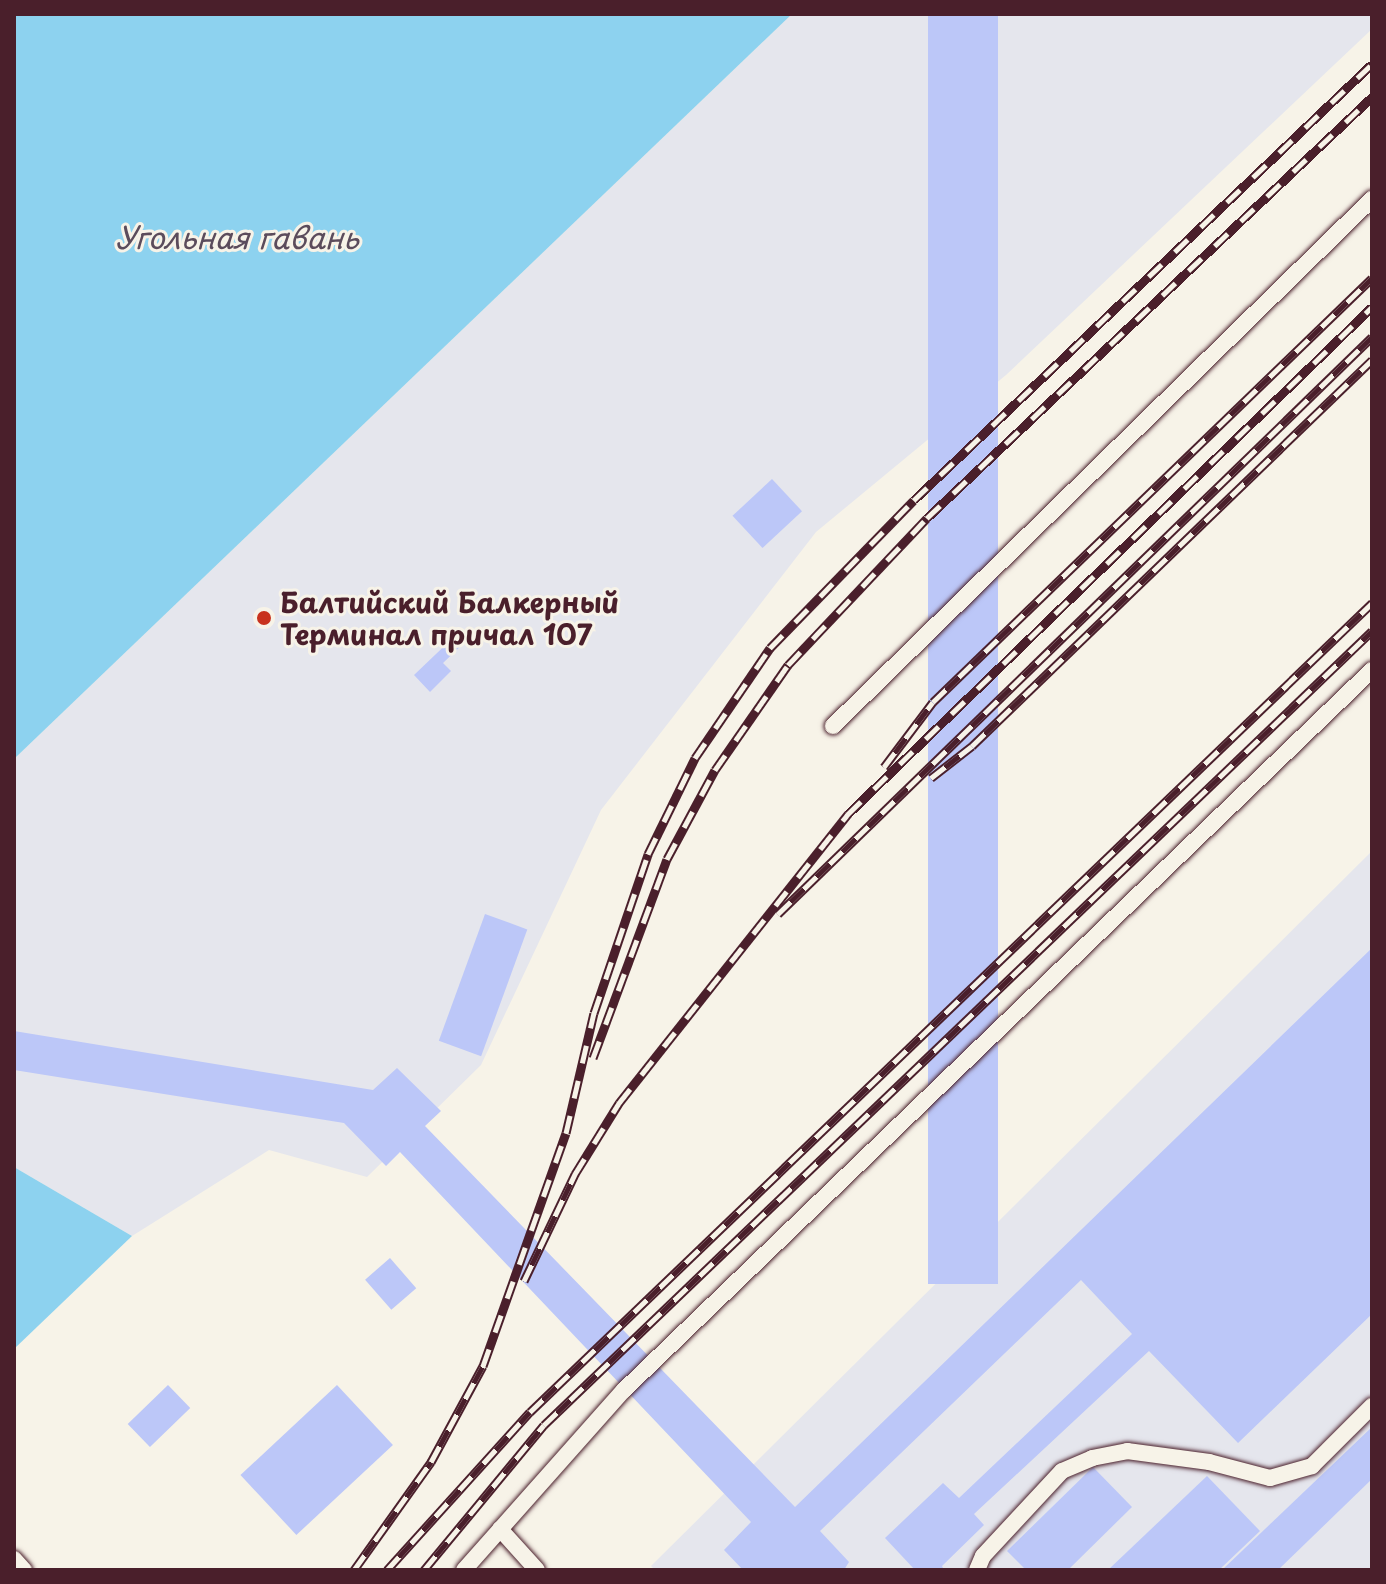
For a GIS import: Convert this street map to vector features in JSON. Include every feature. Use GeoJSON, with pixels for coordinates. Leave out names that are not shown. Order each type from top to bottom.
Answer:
{"type":"FeatureCollection","features":[{"type":"Feature","properties":{"kind":"lane"},"geometry":{"type":"LineString","coordinates":[[833,726],[1372,199]]}},
{"type":"Feature","properties":{"kind":"lane"},"geometry":{"type":"LineString","coordinates":[[464,1570],[624,1390],[1372,670]]}},
{"type":"Feature","properties":{"kind":"lane"},"geometry":{"type":"LineString","coordinates":[[977,1570],[983,1556],[1062,1471],[1082,1462],[1127,1451],[1209,1462],[1270,1478],[1312,1466],[1372,1406]]}},
{"type":"Feature","properties":{"kind":"lane"},"geometry":{"type":"LineString","coordinates":[[500,1529],[537,1570]]}},
{"type":"Feature","properties":{"kind":"lane"},"geometry":{"type":"LineString","coordinates":[[14,1559],[24,1570]]}},
{"type":"Feature","properties":{"kind":"shaded area"},"geometry":{"type":"Polygon","coordinates":[[[792,14],[1372,14],[1372,29],[1006,375],[816,532],[601,810],[481,1065],[367,1177],[269,1150],[132,1236],[14,1167],[14,759],[792,14]]]}},
{"type":"Feature","properties":{"kind":"shaded area"},"geometry":{"type":"Polygon","coordinates":[[[1372,851],[1372,1570],[655,1570],[651,1566],[1372,851]]]}},
{"type":"Feature","properties":{"kind":"water","name":"Угольная гавань"},"geometry":{"type":"Polygon","coordinates":[[[14,14],[792,14],[14,759],[14,14]]]}},
{"type":"Feature","properties":{"kind":"water"},"geometry":{"type":"Polygon","coordinates":[[[14,1167],[132,1236],[14,1349],[14,1167]]]}},
{"type":"Feature","properties":{"kind":"building"},"geometry":{"type":"Polygon","coordinates":[[[928,14],[998,14],[998,1284],[928,1284],[928,14]]]}},
{"type":"Feature","properties":{"kind":"building"},"geometry":{"type":"Polygon","coordinates":[[[772,479],[802,511],[763,548],[733,516],[772,479]]]}},
{"type":"Feature","properties":{"kind":"building"},"geometry":{"type":"Polygon","coordinates":[[[458,633],[466,641],[443,663],[451,671],[430,692],[414,675],[458,633]]]}},
{"type":"Feature","properties":{"kind":"building"},"geometry":{"type":"Polygon","coordinates":[[[485,914],[527,929],[481,1056],[439,1041],[485,914]]]}},
{"type":"Feature","properties":{"kind":"building"},"geometry":{"type":"Polygon","coordinates":[[[1372,948],[1372,1314],[1238,1443],[1149,1351],[974,1514],[984,1525],[942,1566],[944,1570],[915,1570],[885,1538],[943,1483],[959,1498],[1132,1334],[1081,1280],[820,1531],[849,1562],[844,1570],[743,1570],[724,1550],[751,1522],[400,1152],[386,1166],[344,1123],[14,1070],[14,1031],[373,1090],[397,1068],[441,1111],[425,1126],[795,1507],[1372,948]]]}},
{"type":"Feature","properties":{"kind":"building"},"geometry":{"type":"Polygon","coordinates":[[[390,1258],[416,1288],[391,1310],[365,1280],[390,1258]]]}},
{"type":"Feature","properties":{"kind":"building"},"geometry":{"type":"Polygon","coordinates":[[[168,1385],[190,1408],[150,1447],[128,1424],[168,1385]]]}},
{"type":"Feature","properties":{"kind":"building"},"geometry":{"type":"Polygon","coordinates":[[[337,1385],[393,1445],[296,1535],[240,1475],[337,1385]]]}},
{"type":"Feature","properties":{"kind":"building"},"geometry":{"type":"Polygon","coordinates":[[[1372,1427],[1372,1479],[1278,1570],[1222,1570],[1372,1427]]]}},
{"type":"Feature","properties":{"kind":"building"},"geometry":{"type":"Polygon","coordinates":[[[1093,1467],[1132,1507],[1068,1570],[1026,1570],[1007,1551],[1093,1467]]]}},
{"type":"Feature","properties":{"kind":"building"},"geometry":{"type":"Polygon","coordinates":[[[1207,1476],[1260,1531],[1219,1570],[1108,1570],[1207,1476]]]}},
{"type":"Feature","properties":{"kind":"railway"},"geometry":{"type":"LineString","coordinates":[[354,1570],[431,1462],[483,1366],[566,1133],[594,1013],[648,854],[695,758],[770,648],[914,500],[1372,64]]}},
{"type":"Feature","properties":{"kind":"railway"},"geometry":{"type":"LineString","coordinates":[[593,1058],[667,859],[715,770],[788,665],[927,518],[1372,97]]}},
{"type":"Feature","properties":{"kind":"railway"},"geometry":{"type":"LineString","coordinates":[[884,767],[933,702],[1372,278]]}},
{"type":"Feature","properties":{"kind":"railway"},"geometry":{"type":"LineString","coordinates":[[524,1281],[575,1174],[619,1103],[848,814],[1372,307]]}},
{"type":"Feature","properties":{"kind":"railway"},"geometry":{"type":"LineString","coordinates":[[778,914],[1372,337]]}},
{"type":"Feature","properties":{"kind":"railway"},"geometry":{"type":"LineString","coordinates":[[931,778],[972,746],[1372,360]]}},
{"type":"Feature","properties":{"kind":"railway"},"geometry":{"type":"LineString","coordinates":[[387,1570],[530,1412],[1372,603]]}},
{"type":"Feature","properties":{"kind":"railway"},"geometry":{"type":"LineString","coordinates":[[424,1570],[544,1425],[1372,631]]}},
{"type":"Feature","properties":{"kind":"place","name":"Балтийский Балкерный Терминал причал 107"},"geometry":{"type":"Point","coordinates":[264,618]}}]}
